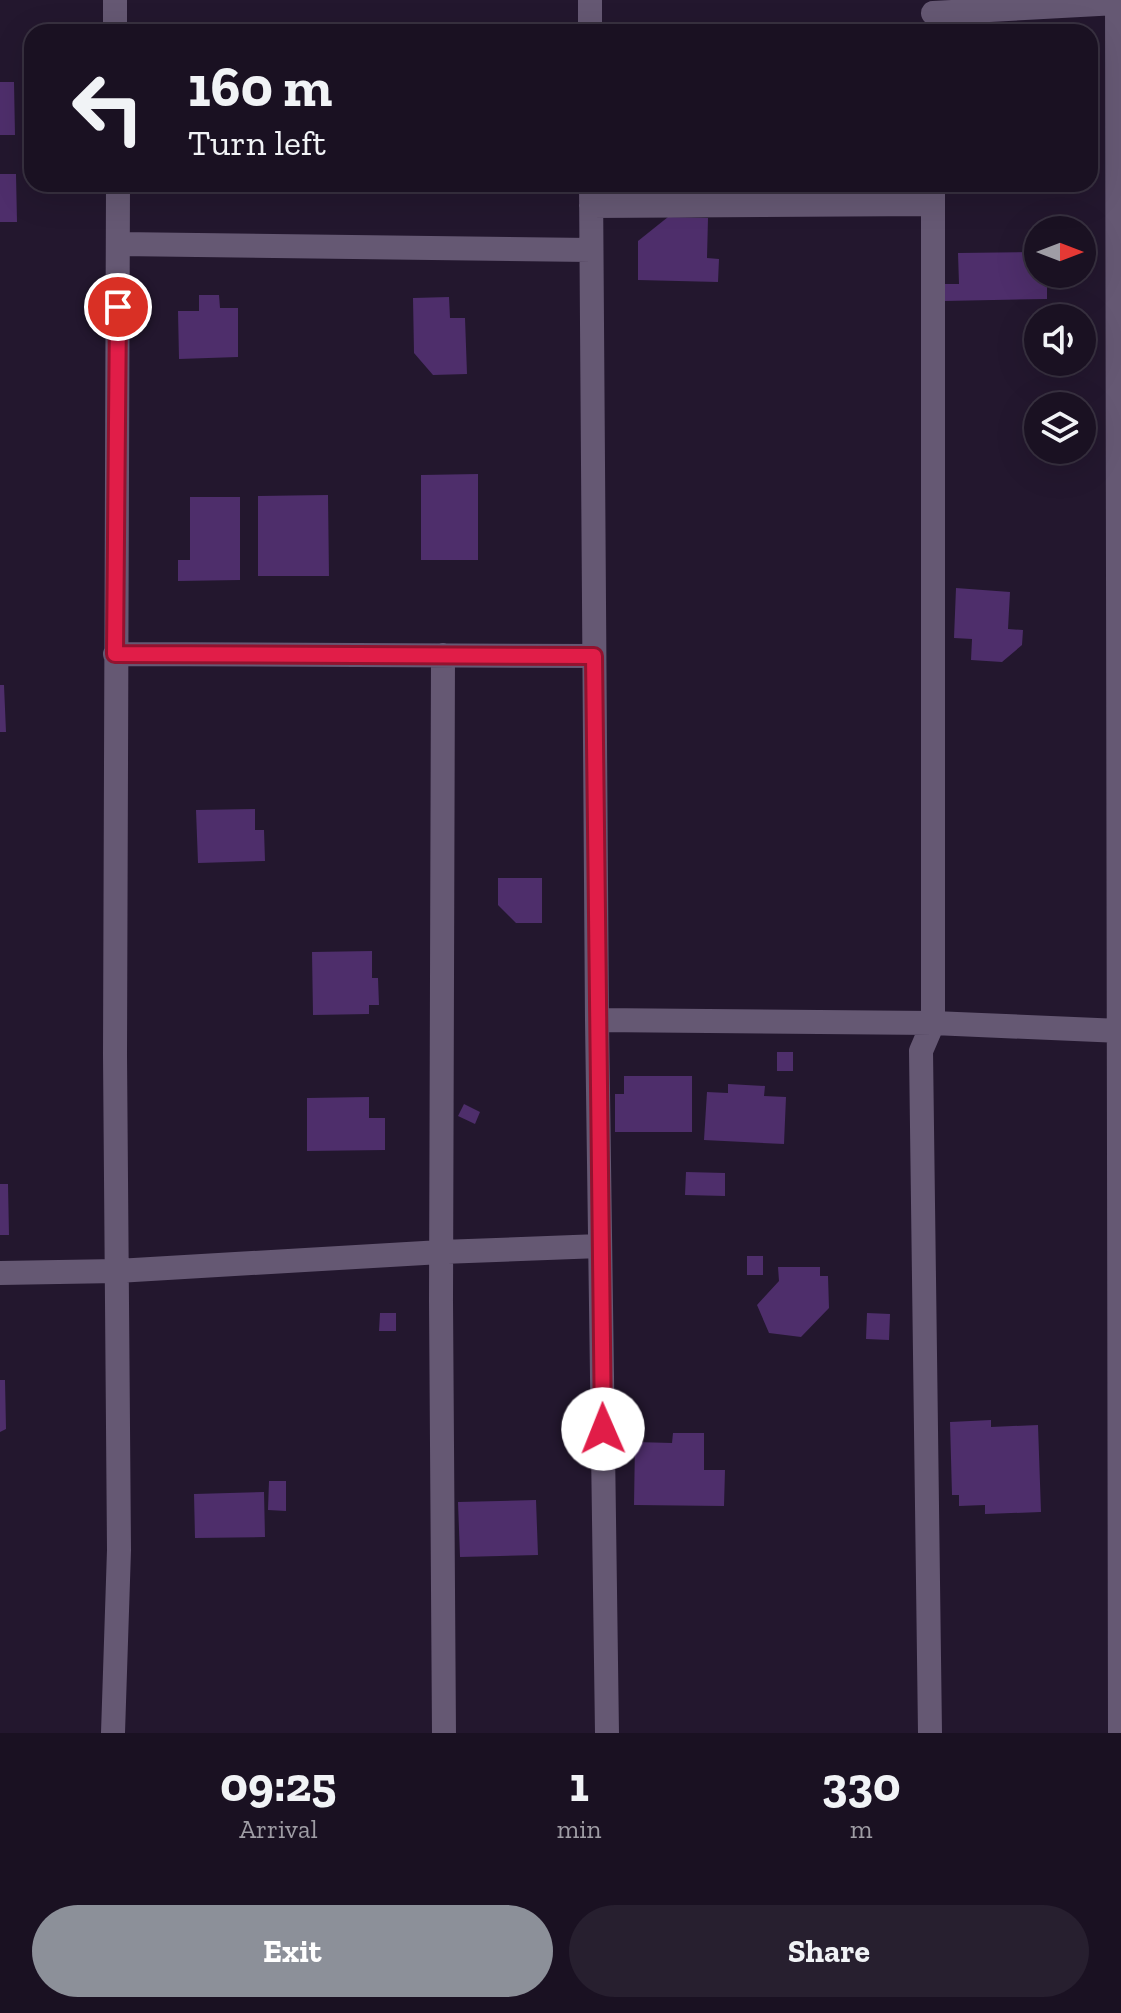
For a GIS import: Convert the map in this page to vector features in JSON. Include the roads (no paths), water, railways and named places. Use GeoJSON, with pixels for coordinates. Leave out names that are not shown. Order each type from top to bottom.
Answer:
{"type":"FeatureCollection","features":[{"type":"Feature","properties":{"kind":"street"},"geometry":{"type":"LineString","coordinates":[[115,0],[115,24]]}},
{"type":"Feature","properties":{"kind":"street"},"geometry":{"type":"LineString","coordinates":[[590,0],[590,24]]}},
{"type":"Feature","properties":{"kind":"street"},"geometry":{"type":"LineString","coordinates":[[933,15],[1117,2],[1120,1733]]}},
{"type":"Feature","properties":{"kind":"street"},"geometry":{"type":"LineString","coordinates":[[113,1733],[119,1550],[115,1055],[118,192]]}},
{"type":"Feature","properties":{"kind":"street"},"geometry":{"type":"LineString","coordinates":[[607,1733],[597,1020],[591,195],[933,194],[933,1023],[921,1051],[930,1733]]}},
{"type":"Feature","properties":{"kind":"street"},"geometry":{"type":"LineString","coordinates":[[119,244],[591,250]]}},
{"type":"Feature","properties":{"kind":"street"},"geometry":{"type":"LineString","coordinates":[[115,654],[594,656]]}},
{"type":"Feature","properties":{"kind":"street"},"geometry":{"type":"LineString","coordinates":[[443,655],[441,1252],[444,1733]]}},
{"type":"Feature","properties":{"kind":"street"},"geometry":{"type":"LineString","coordinates":[[597,1020],[933,1023],[1119,1031]]}},
{"type":"Feature","properties":{"kind":"street"},"geometry":{"type":"LineString","coordinates":[[0,1273],[117,1271],[600,1246]]}}]}
